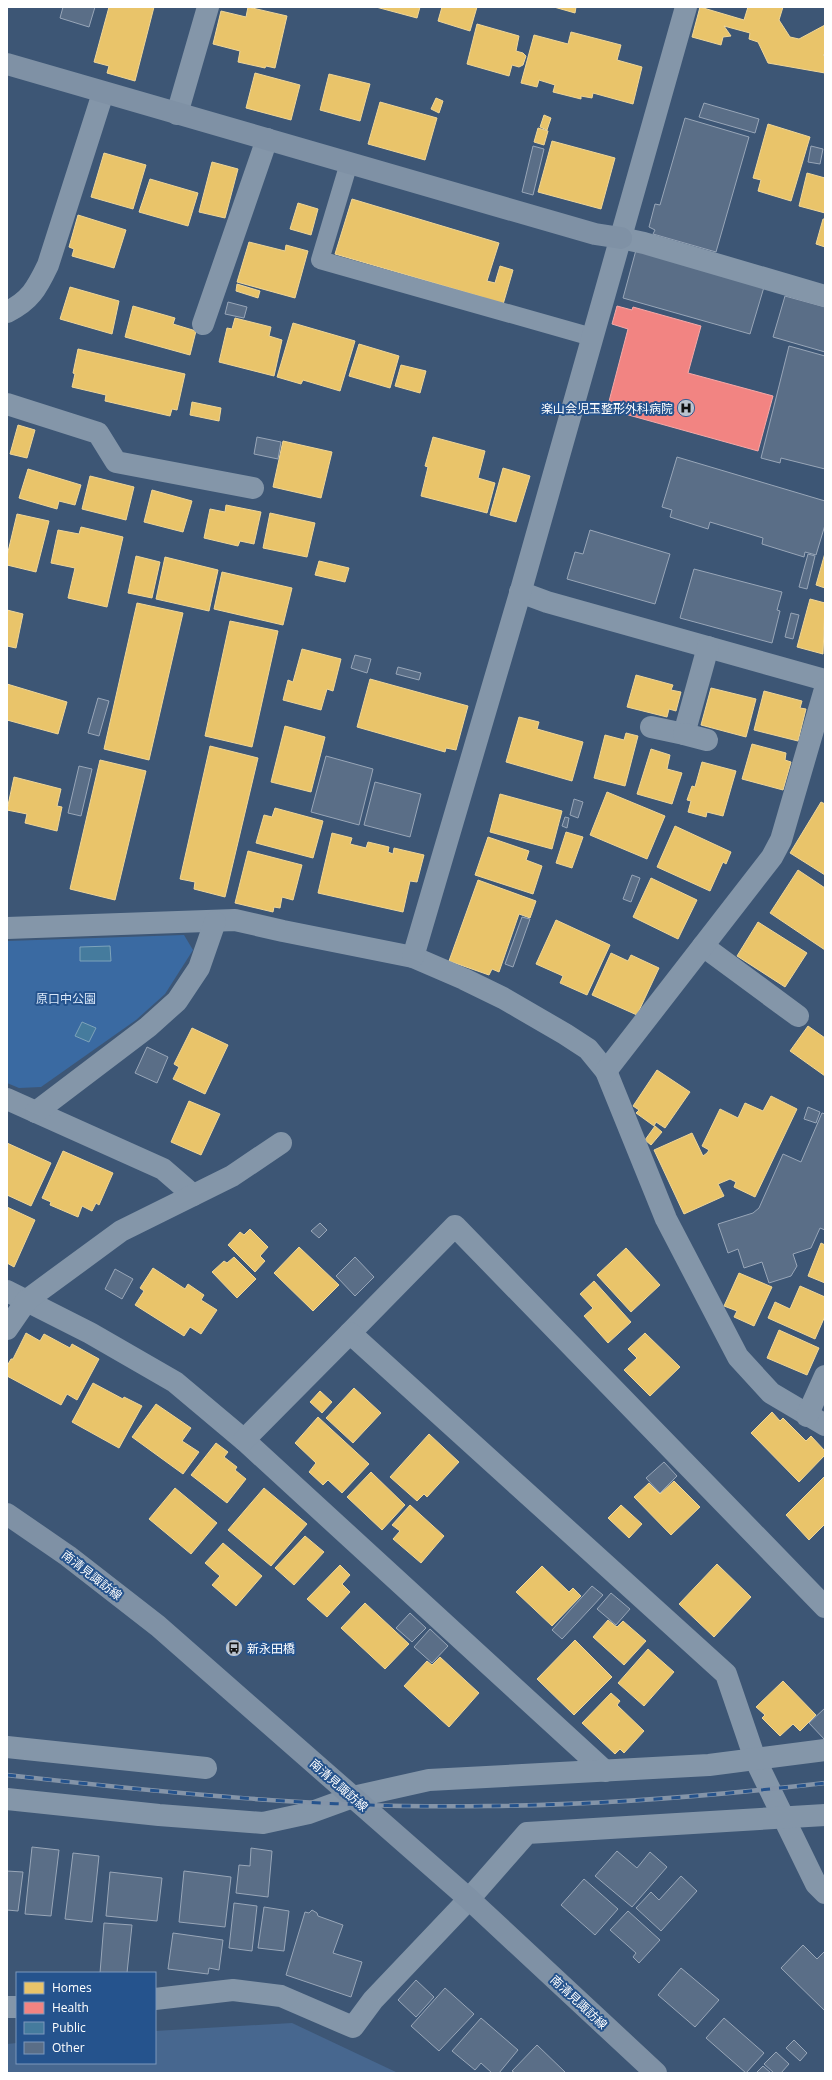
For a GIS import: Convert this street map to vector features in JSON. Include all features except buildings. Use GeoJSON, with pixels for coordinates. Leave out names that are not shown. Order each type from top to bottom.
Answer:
{"type":"FeatureCollection","features":[{"type":"Feature","properties":{"kind":"street"},"geometry":{"type":"LineString","coordinates":[[177,114],[208,7]]}},
{"type":"Feature","properties":{"kind":"street"},"geometry":{"type":"LineString","coordinates":[[413,957],[520,592],[686,7]]}},
{"type":"Feature","properties":{"kind":"street"},"geometry":{"type":"LineString","coordinates":[[7,64],[103,93],[596,234],[644,243],[825,296]]}},
{"type":"Feature","properties":{"kind":"street"},"geometry":{"type":"LineString","coordinates":[[7,312],[22,305],[39,284],[48,265],[103,93]]}},
{"type":"Feature","properties":{"kind":"street"},"geometry":{"type":"LineString","coordinates":[[203,324],[266,140]]}},
{"type":"Feature","properties":{"kind":"street"},"geometry":{"type":"LineString","coordinates":[[7,404],[98,433],[116,462],[253,488]]}},
{"type":"Feature","properties":{"kind":"street"},"geometry":{"type":"LineString","coordinates":[[520,592],[547,602],[825,680]]}},
{"type":"Feature","properties":{"kind":"street"},"geometry":{"type":"LineString","coordinates":[[684,734],[708,647]]}},
{"type":"Feature","properties":{"kind":"street"},"geometry":{"type":"LineString","coordinates":[[606,1071],[772,857],[781,840],[825,689]]}},
{"type":"Feature","properties":{"kind":"street"},"geometry":{"type":"LineString","coordinates":[[652,727],[707,740]]}},
{"type":"Feature","properties":{"kind":"street"},"geometry":{"type":"LineString","coordinates":[[7,928],[215,922],[235,920],[413,957],[457,975],[503,998],[588,1049],[606,1071],[666,1219],[738,1357],[771,1393],[816,1420],[825,1376]]}},
{"type":"Feature","properties":{"kind":"street"},"geometry":{"type":"LineString","coordinates":[[36,1112],[148,1027],[177,1001],[199,968],[215,922]]}},
{"type":"Feature","properties":{"kind":"street"},"geometry":{"type":"LineString","coordinates":[[703,946],[798,1016]]}},
{"type":"Feature","properties":{"kind":"street"},"geometry":{"type":"LineString","coordinates":[[7,1099],[163,1169],[193,1195]]}},
{"type":"Feature","properties":{"kind":"street"},"geometry":{"type":"LineString","coordinates":[[7,1330],[27,1300],[121,1231],[232,1176],[281,1143]]}},
{"type":"Feature","properties":{"kind":"street"},"geometry":{"type":"LineString","coordinates":[[244,1440],[455,1226],[825,1606]]}},
{"type":"Feature","properties":{"kind":"street"},"geometry":{"type":"LineString","coordinates":[[7,1291],[90,1333],[175,1382],[244,1440],[604,1771]]}},
{"type":"Feature","properties":{"kind":"street"},"geometry":{"type":"LineString","coordinates":[[350,1333],[726,1674],[755,1759],[816,1884],[825,1893]]}},
{"type":"Feature","properties":{"kind":"street","name":"南清見諏訪線"},"geometry":{"type":"LineString","coordinates":[[7,1514],[68,1556],[158,1626],[469,1898],[656,2073]]}},
{"type":"Feature","properties":{"kind":"street"},"geometry":{"type":"LineString","coordinates":[[7,1747],[206,1768]]}},
{"type":"Feature","properties":{"kind":"street"},"geometry":{"type":"LineString","coordinates":[[7,1799],[151,1814],[263,1823],[309,1813],[353,1798],[429,1780],[709,1765],[825,1750]]}},
{"type":"Feature","properties":{"kind":"street"},"geometry":{"type":"LineString","coordinates":[[156,1999],[233,1990],[282,1996],[353,2027],[373,2000],[469,1898],[527,1833],[825,1815]]}},
{"type":"Feature","properties":{"kind":"lane"},"geometry":{"type":"LineString","coordinates":[[349,163],[320,260],[592,337]]}},
{"type":"Feature","properties":{"kind":"green space","name":"原口中公園"},"geometry":{"type":"Polygon","coordinates":[[[184,935],[193,950],[165,994],[136,1020],[41,1087],[19,1088],[7,1083],[7,941],[184,935]]]}},
{"type":"Feature","properties":{"kind":"shaded area"},"geometry":{"type":"Polygon","coordinates":[[[292,2023],[398,2073],[7,2073],[7,2044],[16,2043],[16,2064],[156,2064],[156,2031],[292,2023]]]}},
{"type":"Feature","properties":{"kind":"railway"},"geometry":{"type":"LineString","coordinates":[[7,1775],[187,1794],[367,1805],[428,1806],[488,1806],[615,1802],[699,1796],[825,1783]]}},
{"type":"Feature","properties":{"kind":"place","name":"楽山会児玉整形外科病院"},"geometry":{"type":"Point","coordinates":[686,408]}},
{"type":"Feature","properties":{"kind":"place","name":"新永田橋"},"geometry":{"type":"Point","coordinates":[234,1648]}}]}
